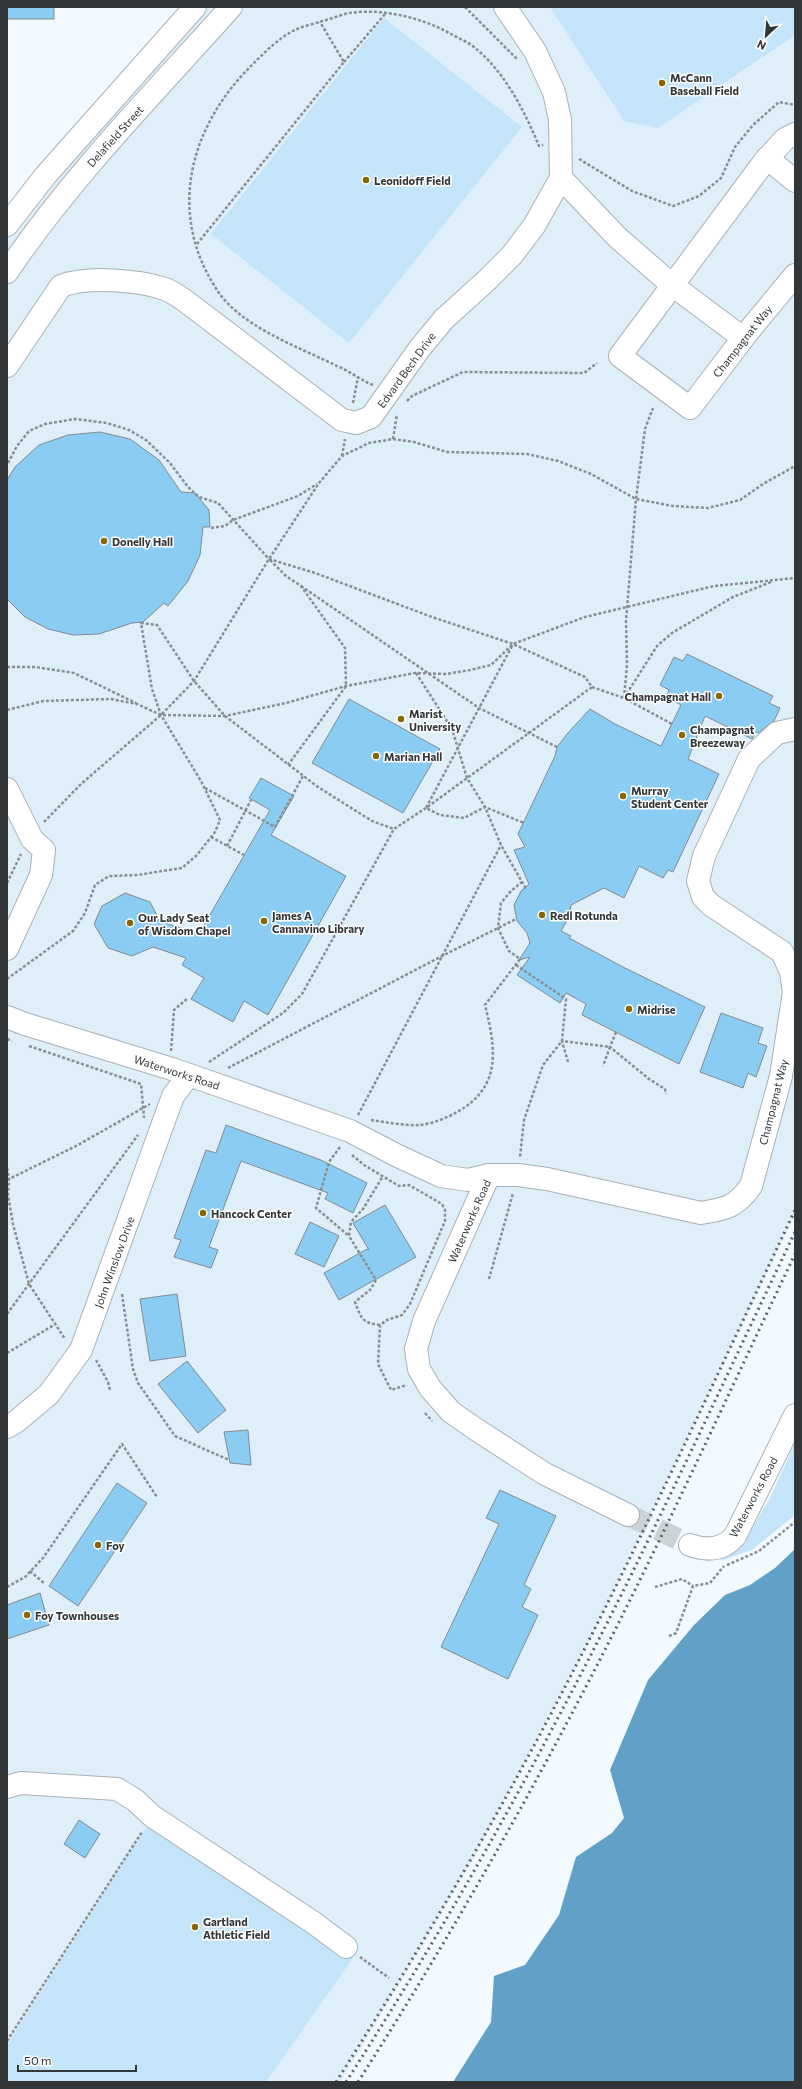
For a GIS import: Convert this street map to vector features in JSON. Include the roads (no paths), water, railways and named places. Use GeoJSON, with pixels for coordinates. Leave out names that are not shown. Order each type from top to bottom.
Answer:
{"type":"FeatureCollection","features":[{"type":"Feature","properties":{"kind":"main road"},"geometry":{"type":"LineString","coordinates":[[7,224],[45,176],[195,7]]}},
{"type":"Feature","properties":{"kind":"main road","name":"Delafield Street"},"geometry":{"type":"LineString","coordinates":[[7,272],[43,221],[87,168],[231,7]]}},
{"type":"Feature","properties":{"kind":"main road","name":"Edvard Bech Drive"},"geometry":{"type":"LineString","coordinates":[[7,366],[62,286],[87,279],[148,284],[166,289],[184,300],[342,420],[356,423],[371,417],[394,401],[420,348],[444,319],[486,282],[512,255],[534,226],[561,178],[550,146],[560,120],[554,92],[535,51],[509,15],[488,7]]}},
{"type":"Feature","properties":{"kind":"main road"},"geometry":{"type":"LineString","coordinates":[[672,285],[767,158],[785,139],[795,134]]}},
{"type":"Feature","properties":{"kind":"main road"},"geometry":{"type":"LineString","coordinates":[[767,158],[795,181]]}},
{"type":"Feature","properties":{"kind":"main road"},"geometry":{"type":"LineString","coordinates":[[561,178],[617,236],[672,285],[743,338]]}},
{"type":"Feature","properties":{"kind":"main road","name":"Champagnat Way"},"geometry":{"type":"LineString","coordinates":[[672,285],[620,356],[690,408],[743,338],[795,275]]}},
{"type":"Feature","properties":{"kind":"main road","name":"Champagnat Way"},"geometry":{"type":"LineString","coordinates":[[489,1175],[518,1175],[547,1179],[701,1213],[722,1210],[741,1199],[751,1186],[781,1076],[794,992],[790,972],[782,952],[711,905],[703,897],[698,882],[704,856],[749,759],[777,733],[795,729]]}},
{"type":"Feature","properties":{"kind":"main road"},"geometry":{"type":"LineString","coordinates":[[7,789],[32,839],[44,850],[41,875],[7,949]]}},
{"type":"Feature","properties":{"kind":"main road","name":"Waterworks Road"},"geometry":{"type":"LineString","coordinates":[[7,1017],[25,1024],[180,1072],[356,1125],[398,1156],[441,1176],[468,1180],[489,1175]]}},
{"type":"Feature","properties":{"kind":"main road","name":"John Winslow Drive"},"geometry":{"type":"LineString","coordinates":[[7,1427],[17,1421],[49,1394],[88,1354],[180,1072]]}},
{"type":"Feature","properties":{"kind":"main road","name":"Waterworks Road"},"geometry":{"type":"LineString","coordinates":[[489,1175],[424,1321],[416,1349],[419,1369],[430,1388],[451,1412],[545,1474],[628,1515]]}},
{"type":"Feature","properties":{"kind":"main road","name":"Waterworks Road"},"geometry":{"type":"LineString","coordinates":[[690,1544],[704,1549],[716,1548],[726,1544],[734,1536],[795,1415]]}},
{"type":"Feature","properties":{"kind":"main road"},"geometry":{"type":"LineString","coordinates":[[7,1787],[21,1783],[117,1789],[135,1800],[152,1816],[314,1922],[346,1948]]}},
{"type":"Feature","properties":{"kind":"water"},"geometry":{"type":"Polygon","coordinates":[[[795,1549],[795,2082],[453,2082],[491,2022],[494,1976],[525,1965],[559,1915],[576,1857],[612,1833],[624,1818],[610,1770],[648,1680],[694,1625],[725,1595],[750,1585],[775,1568],[795,1549]]]}},
{"type":"Feature","properties":{"kind":"tunnel"},"geometry":{"type":"LineString","coordinates":[[628,1515],[690,1545]]}},
{"type":"Feature","properties":{"kind":"railway"},"geometry":{"type":"LineString","coordinates":[[336,2082],[393,1991],[448,1898],[502,1805],[553,1710],[647,1524],[795,1210]]}},
{"type":"Feature","properties":{"kind":"railway"},"geometry":{"type":"LineString","coordinates":[[346,2082],[403,1992],[457,1900],[510,1808],[560,1714],[651,1535],[795,1232]]}},
{"type":"Feature","properties":{"kind":"railway"},"geometry":{"type":"LineString","coordinates":[[358,2082],[393,2027],[492,1860],[554,1747],[614,1632],[660,1538],[795,1254]]}},
{"type":"Feature","properties":{"kind":"place","name":"McCann Baseball Field"},"geometry":{"type":"Point","coordinates":[662,83]}},
{"type":"Feature","properties":{"kind":"place","name":"Leonidoff Field"},"geometry":{"type":"Point","coordinates":[366,180]}},
{"type":"Feature","properties":{"kind":"place","name":"Donelly Hall"},"geometry":{"type":"Point","coordinates":[104,541]}},
{"type":"Feature","properties":{"kind":"place","name":"Champagnat Hall"},"geometry":{"type":"Point","coordinates":[719,696]}},
{"type":"Feature","properties":{"kind":"place","name":"Marist University"},"geometry":{"type":"Point","coordinates":[401,719]}},
{"type":"Feature","properties":{"kind":"place","name":"Champagnat Breezeway"},"geometry":{"type":"Point","coordinates":[682,735]}},
{"type":"Feature","properties":{"kind":"place","name":"Marian Hall"},"geometry":{"type":"Point","coordinates":[376,756]}},
{"type":"Feature","properties":{"kind":"place","name":"Murray Student Center"},"geometry":{"type":"Point","coordinates":[623,796]}},
{"type":"Feature","properties":{"kind":"place","name":"Redl Rotunda"},"geometry":{"type":"Point","coordinates":[542,915]}},
{"type":"Feature","properties":{"kind":"place","name":"James A Cannavino Library"},"geometry":{"type":"Point","coordinates":[264,921]}},
{"type":"Feature","properties":{"kind":"place","name":"Our Lady Seat of Wisdom Chapel"},"geometry":{"type":"Point","coordinates":[130,923]}},
{"type":"Feature","properties":{"kind":"place","name":"Midrise"},"geometry":{"type":"Point","coordinates":[629,1009]}},
{"type":"Feature","properties":{"kind":"place","name":"Hancock Center"},"geometry":{"type":"Point","coordinates":[203,1213]}},
{"type":"Feature","properties":{"kind":"place","name":"Foy"},"geometry":{"type":"Point","coordinates":[98,1545]}},
{"type":"Feature","properties":{"kind":"place","name":"Foy Townhouses"},"geometry":{"type":"Point","coordinates":[27,1615]}},
{"type":"Feature","properties":{"kind":"place","name":"Gartland Athletic Field"},"geometry":{"type":"Point","coordinates":[195,1927]}}]}
